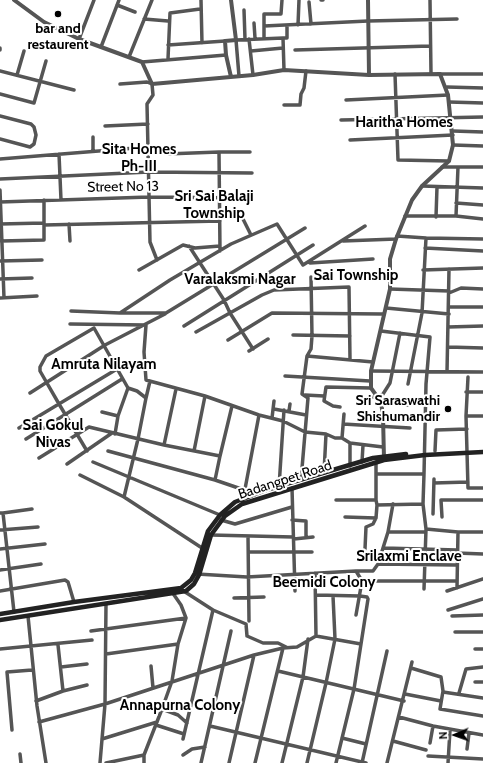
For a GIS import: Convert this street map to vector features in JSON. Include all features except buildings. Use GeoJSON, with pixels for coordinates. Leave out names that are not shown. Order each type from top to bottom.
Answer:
{"type":"FeatureCollection","features":[{"type":"Feature","properties":{"kind":"main road","name":"Badangpet Road"},"geometry":{"type":"LineString","coordinates":[[425,453],[435,451],[483,451]]}},
{"type":"Feature","properties":{"kind":"main road","name":"Badangpet Road"},"geometry":{"type":"LineString","coordinates":[[182,590],[194,584],[211,535],[220,517],[242,504],[300,480],[362,462],[425,453],[467,451]]}},
{"type":"Feature","properties":{"kind":"main road","name":"Badangpet Road"},"geometry":{"type":"LineString","coordinates":[[197,574],[202,548],[208,531],[235,502],[256,494],[292,488],[376,462],[384,458]]}},
{"type":"Feature","properties":{"kind":"main road"},"geometry":{"type":"LineString","coordinates":[[0,620],[106,604],[182,590]]}},
{"type":"Feature","properties":{"kind":"main road"},"geometry":{"type":"LineString","coordinates":[[0,614],[89,600],[172,592]]}},
{"type":"Feature","properties":{"kind":"main road"},"geometry":{"type":"LineString","coordinates":[[89,600],[90,606]]}},
{"type":"Feature","properties":{"kind":"street"},"geometry":{"type":"LineString","coordinates":[[14,0],[44,22],[79,39],[142,62],[226,55]]}},
{"type":"Feature","properties":{"kind":"street"},"geometry":{"type":"LineString","coordinates":[[79,39],[94,0]]}},
{"type":"Feature","properties":{"kind":"street"},"geometry":{"type":"LineString","coordinates":[[129,57],[152,0]]}},
{"type":"Feature","properties":{"kind":"street"},"geometry":{"type":"LineString","coordinates":[[201,0],[200,9],[202,43]]}},
{"type":"Feature","properties":{"kind":"street"},"geometry":{"type":"LineString","coordinates":[[231,0],[239,76]]}},
{"type":"Feature","properties":{"kind":"street"},"geometry":{"type":"LineString","coordinates":[[264,38],[264,14],[282,14],[282,0]]}},
{"type":"Feature","properties":{"kind":"street"},"geometry":{"type":"LineString","coordinates":[[298,25],[299,0]]}},
{"type":"Feature","properties":{"kind":"street"},"geometry":{"type":"LineString","coordinates":[[368,0],[368,75]]}},
{"type":"Feature","properties":{"kind":"street"},"geometry":{"type":"LineString","coordinates":[[430,0],[431,73]]}},
{"type":"Feature","properties":{"kind":"street"},"geometry":{"type":"LineString","coordinates":[[101,47],[118,2],[136,12]]}},
{"type":"Feature","properties":{"kind":"street"},"geometry":{"type":"LineString","coordinates":[[309,2],[311,24]]}},
{"type":"Feature","properties":{"kind":"street"},"geometry":{"type":"LineString","coordinates":[[168,59],[168,21],[170,13],[200,9]]}},
{"type":"Feature","properties":{"kind":"street"},"geometry":{"type":"LineString","coordinates":[[244,10],[247,39],[251,51],[253,75]]}},
{"type":"Feature","properties":{"kind":"street"},"geometry":{"type":"LineString","coordinates":[[144,19],[168,21]]}},
{"type":"Feature","properties":{"kind":"street"},"geometry":{"type":"LineString","coordinates":[[264,26],[368,21],[457,19]]}},
{"type":"Feature","properties":{"kind":"street"},"geometry":{"type":"LineString","coordinates":[[254,23],[255,38]]}},
{"type":"Feature","properties":{"kind":"street"},"geometry":{"type":"LineString","coordinates":[[168,45],[255,38],[287,38],[287,26]]}},
{"type":"Feature","properties":{"kind":"street"},"geometry":{"type":"LineString","coordinates":[[283,38],[284,70]]}},
{"type":"Feature","properties":{"kind":"street"},"geometry":{"type":"LineString","coordinates":[[225,41],[226,55],[231,77]]}},
{"type":"Feature","properties":{"kind":"street"},"geometry":{"type":"LineString","coordinates":[[295,50],[430,46]]}},
{"type":"Feature","properties":{"kind":"street"},"geometry":{"type":"LineString","coordinates":[[251,51],[283,48]]}},
{"type":"Feature","properties":{"kind":"street"},"geometry":{"type":"LineString","coordinates":[[16,75],[24,51]]}},
{"type":"Feature","properties":{"kind":"street"},"geometry":{"type":"LineString","coordinates":[[0,94],[34,103],[46,61]]}},
{"type":"Feature","properties":{"kind":"street"},"geometry":{"type":"LineString","coordinates":[[142,62],[152,84],[153,95],[147,104],[148,172],[150,242],[157,260]]}},
{"type":"Feature","properties":{"kind":"street"},"geometry":{"type":"LineString","coordinates":[[120,84],[148,82],[152,84],[253,75],[284,70],[368,75],[431,73],[483,74]]}},
{"type":"Feature","properties":{"kind":"street"},"geometry":{"type":"LineString","coordinates":[[0,71],[74,90]]}},
{"type":"Feature","properties":{"kind":"street"},"geometry":{"type":"LineString","coordinates":[[284,105],[300,105],[306,71]]}},
{"type":"Feature","properties":{"kind":"street"},"geometry":{"type":"LineString","coordinates":[[395,74],[398,160],[449,160]]}},
{"type":"Feature","properties":{"kind":"street"},"geometry":{"type":"LineString","coordinates":[[384,458],[383,416],[381,402],[371,388],[371,371],[390,288],[390,259],[397,237],[412,200],[422,186],[449,160],[453,145],[448,95],[440,74]]}},
{"type":"Feature","properties":{"kind":"street"},"geometry":{"type":"LineString","coordinates":[[446,87],[483,88]]}},
{"type":"Feature","properties":{"kind":"street"},"geometry":{"type":"LineString","coordinates":[[346,100],[448,95]]}},
{"type":"Feature","properties":{"kind":"street"},"geometry":{"type":"LineString","coordinates":[[449,102],[483,103]]}},
{"type":"Feature","properties":{"kind":"street"},"geometry":{"type":"LineString","coordinates":[[0,116],[31,124],[34,127],[36,139],[30,147],[0,139]]}},
{"type":"Feature","properties":{"kind":"street"},"geometry":{"type":"LineString","coordinates":[[340,120],[483,117]]}},
{"type":"Feature","properties":{"kind":"street"},"geometry":{"type":"LineString","coordinates":[[105,126],[148,124]]}},
{"type":"Feature","properties":{"kind":"street"},"geometry":{"type":"LineString","coordinates":[[350,140],[483,132]]}},
{"type":"Feature","properties":{"kind":"street"},"geometry":{"type":"LineString","coordinates":[[93,137],[93,151]]}},
{"type":"Feature","properties":{"kind":"street"},"geometry":{"type":"LineString","coordinates":[[453,145],[483,146]]}},
{"type":"Feature","properties":{"kind":"street"},"geometry":{"type":"LineString","coordinates":[[0,159],[148,147]]}},
{"type":"Feature","properties":{"kind":"street"},"geometry":{"type":"LineString","coordinates":[[219,152],[220,248]]}},
{"type":"Feature","properties":{"kind":"street"},"geometry":{"type":"LineString","coordinates":[[166,154],[250,152]]}},
{"type":"Feature","properties":{"kind":"street"},"geometry":{"type":"LineString","coordinates":[[58,154],[61,200]]}},
{"type":"Feature","properties":{"kind":"street"},"geometry":{"type":"LineString","coordinates":[[442,167],[483,167]]}},
{"type":"Feature","properties":{"kind":"street"},"geometry":{"type":"LineString","coordinates":[[456,216],[458,167]]}},
{"type":"Feature","properties":{"kind":"street"},"geometry":{"type":"LineString","coordinates":[[0,179],[148,172],[252,173]]}},
{"type":"Feature","properties":{"kind":"street"},"geometry":{"type":"LineString","coordinates":[[422,186],[483,188]]}},
{"type":"Feature","properties":{"kind":"street"},"geometry":{"type":"LineString","coordinates":[[436,217],[437,187]]}},
{"type":"Feature","properties":{"kind":"street"},"geometry":{"type":"LineString","coordinates":[[0,190],[2,298],[37,296]]}},
{"type":"Feature","properties":{"kind":"street","name":"Street No 13"},"geometry":{"type":"LineString","coordinates":[[0,202],[149,197],[251,198]]}},
{"type":"Feature","properties":{"kind":"street"},"geometry":{"type":"LineString","coordinates":[[1,241],[44,240],[44,200]]}},
{"type":"Feature","properties":{"kind":"street"},"geometry":{"type":"LineString","coordinates":[[456,203],[483,205]]}},
{"type":"Feature","properties":{"kind":"street"},"geometry":{"type":"LineString","coordinates":[[240,213],[251,235]]}},
{"type":"Feature","properties":{"kind":"street"},"geometry":{"type":"LineString","coordinates":[[405,216],[456,216],[483,219]]}},
{"type":"Feature","properties":{"kind":"street"},"geometry":{"type":"LineString","coordinates":[[1,224],[69,224],[220,220]]}},
{"type":"Feature","properties":{"kind":"street"},"geometry":{"type":"LineString","coordinates":[[69,224],[70,241]]}},
{"type":"Feature","properties":{"kind":"street"},"geometry":{"type":"LineString","coordinates":[[120,313],[220,248],[277,224],[302,264],[373,259]]}},
{"type":"Feature","properties":{"kind":"street"},"geometry":{"type":"LineString","coordinates":[[308,263],[365,226]]}},
{"type":"Feature","properties":{"kind":"street"},"geometry":{"type":"LineString","coordinates":[[30,394],[105,345],[146,325],[305,228]]}},
{"type":"Feature","properties":{"kind":"street"},"geometry":{"type":"LineString","coordinates":[[342,241],[397,237],[483,239]]}},
{"type":"Feature","properties":{"kind":"street"},"geometry":{"type":"LineString","coordinates":[[408,384],[422,312],[424,291],[423,270],[426,238]]}},
{"type":"Feature","properties":{"kind":"street"},"geometry":{"type":"LineString","coordinates":[[140,270],[183,245],[195,248],[220,248]]}},
{"type":"Feature","properties":{"kind":"street"},"geometry":{"type":"LineString","coordinates":[[184,326],[255,282],[296,254],[313,245]]}},
{"type":"Feature","properties":{"kind":"street"},"geometry":{"type":"LineString","coordinates":[[189,246],[224,300],[251,350],[268,339]]}},
{"type":"Feature","properties":{"kind":"street"},"geometry":{"type":"LineString","coordinates":[[425,248],[483,251]]}},
{"type":"Feature","properties":{"kind":"street"},"geometry":{"type":"LineString","coordinates":[[1,261],[42,260]]}},
{"type":"Feature","properties":{"kind":"street"},"geometry":{"type":"LineString","coordinates":[[423,270],[483,268]]}},
{"type":"Feature","properties":{"kind":"street"},"geometry":{"type":"LineString","coordinates":[[447,372],[449,269]]}},
{"type":"Feature","properties":{"kind":"street"},"geometry":{"type":"LineString","coordinates":[[300,480],[308,398],[302,394],[307,356],[311,349],[312,336],[310,277]]}},
{"type":"Feature","properties":{"kind":"street"},"geometry":{"type":"LineString","coordinates":[[2,279],[32,278]]}},
{"type":"Feature","properties":{"kind":"street"},"geometry":{"type":"LineString","coordinates":[[196,332],[274,290],[349,287],[351,313],[350,359]]}},
{"type":"Feature","properties":{"kind":"street"},"geometry":{"type":"LineString","coordinates":[[390,288],[449,292],[461,288],[483,289]]}},
{"type":"Feature","properties":{"kind":"street"},"geometry":{"type":"LineString","coordinates":[[449,307],[483,307]]}},
{"type":"Feature","properties":{"kind":"street"},"geometry":{"type":"LineString","coordinates":[[386,308],[449,314]]}},
{"type":"Feature","properties":{"kind":"street"},"geometry":{"type":"LineString","coordinates":[[71,311],[166,313]]}},
{"type":"Feature","properties":{"kind":"street"},"geometry":{"type":"LineString","coordinates":[[228,340],[272,313],[384,314]]}},
{"type":"Feature","properties":{"kind":"street"},"geometry":{"type":"LineString","coordinates":[[70,324],[146,325]]}},
{"type":"Feature","properties":{"kind":"street"},"geometry":{"type":"LineString","coordinates":[[146,325],[144,377],[150,381],[205,396],[258,415],[283,421],[284,423],[305,432],[326,434],[335,438],[342,438],[350,443],[383,447]]}},
{"type":"Feature","properties":{"kind":"street"},"geometry":{"type":"LineString","coordinates":[[448,327],[483,326]]}},
{"type":"Feature","properties":{"kind":"street"},"geometry":{"type":"LineString","coordinates":[[87,451],[59,404],[40,367],[46,356],[94,328],[128,388],[137,391],[146,398]]}},
{"type":"Feature","properties":{"kind":"street"},"geometry":{"type":"LineString","coordinates":[[381,331],[430,337],[427,371],[423,504],[426,531],[424,589]]}},
{"type":"Feature","properties":{"kind":"street"},"geometry":{"type":"LineString","coordinates":[[365,398],[376,397],[383,394],[390,383],[400,333]]}},
{"type":"Feature","properties":{"kind":"street"},"geometry":{"type":"LineString","coordinates":[[294,335],[350,336]]}},
{"type":"Feature","properties":{"kind":"street"},"geometry":{"type":"LineString","coordinates":[[448,346],[483,348]]}},
{"type":"Feature","properties":{"kind":"street"},"geometry":{"type":"LineString","coordinates":[[307,356],[373,362]]}},
{"type":"Feature","properties":{"kind":"street"},"geometry":{"type":"LineString","coordinates":[[19,428],[117,370]]}},
{"type":"Feature","properties":{"kind":"street"},"geometry":{"type":"LineString","coordinates":[[371,371],[410,370],[483,372]]}},
{"type":"Feature","properties":{"kind":"street"},"geometry":{"type":"LineString","coordinates":[[285,376],[370,381]]}},
{"type":"Feature","properties":{"kind":"street"},"geometry":{"type":"LineString","coordinates":[[468,377],[466,392],[468,488],[483,488]]}},
{"type":"Feature","properties":{"kind":"street"},"geometry":{"type":"LineString","coordinates":[[26,439],[122,379]]}},
{"type":"Feature","properties":{"kind":"street"},"geometry":{"type":"LineString","coordinates":[[124,498],[150,381]]}},
{"type":"Feature","properties":{"kind":"street"},"geometry":{"type":"LineString","coordinates":[[340,407],[333,406],[324,401],[326,387],[371,388]]}},
{"type":"Feature","properties":{"kind":"street"},"geometry":{"type":"LineString","coordinates":[[67,464],[113,434],[128,388]]}},
{"type":"Feature","properties":{"kind":"street"},"geometry":{"type":"LineString","coordinates":[[164,445],[176,389]]}},
{"type":"Feature","properties":{"kind":"street"},"geometry":{"type":"LineString","coordinates":[[466,392],[483,392]]}},
{"type":"Feature","properties":{"kind":"street"},"geometry":{"type":"LineString","coordinates":[[305,395],[324,396]]}},
{"type":"Feature","properties":{"kind":"street"},"geometry":{"type":"LineString","coordinates":[[194,451],[205,396]]}},
{"type":"Feature","properties":{"kind":"street"},"geometry":{"type":"LineString","coordinates":[[272,418],[274,401]]}},
{"type":"Feature","properties":{"kind":"street"},"geometry":{"type":"LineString","coordinates":[[381,402],[408,404]]}},
{"type":"Feature","properties":{"kind":"street"},"geometry":{"type":"LineString","coordinates":[[280,489],[284,423],[290,404]]}},
{"type":"Feature","properties":{"kind":"street"},"geometry":{"type":"LineString","coordinates":[[215,480],[232,406]]}},
{"type":"Feature","properties":{"kind":"street"},"geometry":{"type":"LineString","coordinates":[[274,409],[306,415]]}},
{"type":"Feature","properties":{"kind":"street"},"geometry":{"type":"LineString","coordinates":[[102,412],[118,416]]}},
{"type":"Feature","properties":{"kind":"street"},"geometry":{"type":"LineString","coordinates":[[342,438],[344,414]]}},
{"type":"Feature","properties":{"kind":"street"},"geometry":{"type":"LineString","coordinates":[[245,489],[258,415]]}},
{"type":"Feature","properties":{"kind":"street"},"geometry":{"type":"LineString","coordinates":[[383,416],[426,417]]}},
{"type":"Feature","properties":{"kind":"street"},"geometry":{"type":"LineString","coordinates":[[466,416],[483,416]]}},
{"type":"Feature","properties":{"kind":"street"},"geometry":{"type":"LineString","coordinates":[[344,424],[383,425],[410,428]]}},
{"type":"Feature","properties":{"kind":"street"},"geometry":{"type":"LineString","coordinates":[[39,458],[89,427],[113,434],[220,456]]}},
{"type":"Feature","properties":{"kind":"street"},"geometry":{"type":"LineString","coordinates":[[435,451],[436,430],[467,429]]}},
{"type":"Feature","properties":{"kind":"street"},"geometry":{"type":"LineString","coordinates":[[324,473],[326,434]]}},
{"type":"Feature","properties":{"kind":"street"},"geometry":{"type":"LineString","coordinates":[[350,443],[350,466]]}},
{"type":"Feature","properties":{"kind":"street"},"geometry":{"type":"LineString","coordinates":[[362,462],[363,444]]}},
{"type":"Feature","properties":{"kind":"street"},"geometry":{"type":"LineString","coordinates":[[108,451],[215,480],[256,494]]}},
{"type":"Feature","properties":{"kind":"street"},"geometry":{"type":"LineString","coordinates":[[93,462],[235,524],[292,507]]}},
{"type":"Feature","properties":{"kind":"street"},"geometry":{"type":"LineString","coordinates":[[366,549],[366,527],[373,524],[376,518],[378,505],[376,500],[376,462]]}},
{"type":"Feature","properties":{"kind":"street"},"geometry":{"type":"LineString","coordinates":[[377,474],[424,474]]}},
{"type":"Feature","properties":{"kind":"street"},"geometry":{"type":"LineString","coordinates":[[80,475],[124,498],[202,548]]}},
{"type":"Feature","properties":{"kind":"street"},"geometry":{"type":"LineString","coordinates":[[433,514],[434,481],[468,482]]}},
{"type":"Feature","properties":{"kind":"street"},"geometry":{"type":"LineString","coordinates":[[292,488],[295,591]]}},
{"type":"Feature","properties":{"kind":"street"},"geometry":{"type":"LineString","coordinates":[[336,500],[376,500]]}},
{"type":"Feature","properties":{"kind":"street"},"geometry":{"type":"LineString","coordinates":[[442,516],[441,500],[483,500]]}},
{"type":"Feature","properties":{"kind":"street"},"geometry":{"type":"LineString","coordinates":[[197,574],[247,577],[373,571],[378,564],[384,548],[393,504]]}},
{"type":"Feature","properties":{"kind":"street"},"geometry":{"type":"LineString","coordinates":[[378,505],[423,504]]}},
{"type":"Feature","properties":{"kind":"street"},"geometry":{"type":"LineString","coordinates":[[14,612],[6,549],[2,530],[1,513],[32,509]]}},
{"type":"Feature","properties":{"kind":"street"},"geometry":{"type":"LineString","coordinates":[[346,517],[376,518]]}},
{"type":"Feature","properties":{"kind":"street"},"geometry":{"type":"LineString","coordinates":[[292,520],[306,521],[306,538]]}},
{"type":"Feature","properties":{"kind":"street"},"geometry":{"type":"LineString","coordinates":[[2,530],[38,527]]}},
{"type":"Feature","properties":{"kind":"street"},"geometry":{"type":"LineString","coordinates":[[388,532],[483,532]]}},
{"type":"Feature","properties":{"kind":"street"},"geometry":{"type":"LineString","coordinates":[[457,588],[456,565],[458,532]]}},
{"type":"Feature","properties":{"kind":"street"},"geometry":{"type":"LineString","coordinates":[[211,535],[293,538],[313,537]]}},
{"type":"Feature","properties":{"kind":"street"},"geometry":{"type":"LineString","coordinates":[[248,536],[249,552],[247,577],[249,620]]}},
{"type":"Feature","properties":{"kind":"street"},"geometry":{"type":"LineString","coordinates":[[0,549],[45,544]]}},
{"type":"Feature","properties":{"kind":"street"},"geometry":{"type":"LineString","coordinates":[[384,548],[425,549],[483,554]]}},
{"type":"Feature","properties":{"kind":"street"},"geometry":{"type":"LineString","coordinates":[[249,552],[312,552]]}},
{"type":"Feature","properties":{"kind":"street"},"geometry":{"type":"LineString","coordinates":[[0,570],[41,564]]}},
{"type":"Feature","properties":{"kind":"street"},"geometry":{"type":"LineString","coordinates":[[378,564],[456,565]]}},
{"type":"Feature","properties":{"kind":"street"},"geometry":{"type":"LineString","coordinates":[[356,571],[362,581],[356,615]]}},
{"type":"Feature","properties":{"kind":"street"},"geometry":{"type":"LineString","coordinates":[[315,573],[316,636]]}},
{"type":"Feature","properties":{"kind":"street"},"geometry":{"type":"LineString","coordinates":[[447,591],[483,579]]}},
{"type":"Feature","properties":{"kind":"street"},"geometry":{"type":"LineString","coordinates":[[0,591],[65,580],[68,582],[74,602]]}},
{"type":"Feature","properties":{"kind":"street"},"geometry":{"type":"LineString","coordinates":[[362,581],[456,581]]}},
{"type":"Feature","properties":{"kind":"street"},"geometry":{"type":"LineString","coordinates":[[182,590],[213,610],[246,624],[247,636],[263,643],[278,643],[285,648]]}},
{"type":"Feature","properties":{"kind":"street"},"geometry":{"type":"LineString","coordinates":[[144,763],[144,755],[172,681],[178,644],[186,618],[181,605],[172,592]]}},
{"type":"Feature","properties":{"kind":"street"},"geometry":{"type":"LineString","coordinates":[[316,596],[360,596],[367,597],[368,600],[354,689],[336,763]]}},
{"type":"Feature","properties":{"kind":"street"},"geometry":{"type":"LineString","coordinates":[[307,763],[335,639],[332,596]]}},
{"type":"Feature","properties":{"kind":"street"},"geometry":{"type":"LineString","coordinates":[[234,598],[264,597]]}},
{"type":"Feature","properties":{"kind":"street"},"geometry":{"type":"LineString","coordinates":[[448,610],[483,599]]}},
{"type":"Feature","properties":{"kind":"street"},"geometry":{"type":"LineString","coordinates":[[100,763],[106,704],[106,604]]}},
{"type":"Feature","properties":{"kind":"street"},"geometry":{"type":"LineString","coordinates":[[183,739],[213,610]]}},
{"type":"Feature","properties":{"kind":"street"},"geometry":{"type":"LineString","coordinates":[[452,616],[483,615]]}},
{"type":"Feature","properties":{"kind":"street"},"geometry":{"type":"LineString","coordinates":[[28,616],[32,670],[46,763]]}},
{"type":"Feature","properties":{"kind":"street"},"geometry":{"type":"LineString","coordinates":[[91,631],[186,618]]}},
{"type":"Feature","properties":{"kind":"street"},"geometry":{"type":"LineString","coordinates":[[201,763],[231,632]]}},
{"type":"Feature","properties":{"kind":"street"},"geometry":{"type":"LineString","coordinates":[[455,632],[483,632]]}},
{"type":"Feature","properties":{"kind":"street"},"geometry":{"type":"LineString","coordinates":[[39,722],[106,704],[254,655],[285,648],[297,647],[308,639],[316,636],[361,644]]}},
{"type":"Feature","properties":{"kind":"street"},"geometry":{"type":"LineString","coordinates":[[282,763],[303,677],[308,639]]}},
{"type":"Feature","properties":{"kind":"street"},"geometry":{"type":"LineString","coordinates":[[0,649],[92,640]]}},
{"type":"Feature","properties":{"kind":"street"},"geometry":{"type":"LineString","coordinates":[[58,644],[64,691]]}},
{"type":"Feature","properties":{"kind":"street"},"geometry":{"type":"LineString","coordinates":[[106,654],[178,644]]}},
{"type":"Feature","properties":{"kind":"street"},"geometry":{"type":"LineString","coordinates":[[255,763],[285,648]]}},
{"type":"Feature","properties":{"kind":"street"},"geometry":{"type":"LineString","coordinates":[[475,649],[483,649]]}},
{"type":"Feature","properties":{"kind":"street"},"geometry":{"type":"LineString","coordinates":[[210,726],[363,763],[387,651]]}},
{"type":"Feature","properties":{"kind":"street"},"geometry":{"type":"LineString","coordinates":[[228,763],[254,655]]}},
{"type":"Feature","properties":{"kind":"street"},"geometry":{"type":"LineString","coordinates":[[387,763],[406,694],[412,662]]}},
{"type":"Feature","properties":{"kind":"street"},"geometry":{"type":"LineString","coordinates":[[61,667],[87,664]]}},
{"type":"Feature","properties":{"kind":"street"},"geometry":{"type":"LineString","coordinates":[[151,666],[153,688]]}},
{"type":"Feature","properties":{"kind":"street"},"geometry":{"type":"LineString","coordinates":[[459,693],[466,669],[483,667]]}},
{"type":"Feature","properties":{"kind":"street"},"geometry":{"type":"LineString","coordinates":[[411,668],[439,675],[443,683],[440,709],[483,716]]}},
{"type":"Feature","properties":{"kind":"street"},"geometry":{"type":"LineString","coordinates":[[12,730],[7,672],[32,670]]}},
{"type":"Feature","properties":{"kind":"street"},"geometry":{"type":"LineString","coordinates":[[278,671],[404,701]]}},
{"type":"Feature","properties":{"kind":"street"},"geometry":{"type":"LineString","coordinates":[[474,682],[483,682]]}},
{"type":"Feature","properties":{"kind":"street"},"geometry":{"type":"LineString","coordinates":[[36,700],[87,685]]}},
{"type":"Feature","properties":{"kind":"street"},"geometry":{"type":"LineString","coordinates":[[443,692],[459,693],[483,698]]}},
{"type":"Feature","properties":{"kind":"street"},"geometry":{"type":"LineString","coordinates":[[406,694],[441,701]]}},
{"type":"Feature","properties":{"kind":"street"},"geometry":{"type":"LineString","coordinates":[[162,710],[178,715],[187,723]]}},
{"type":"Feature","properties":{"kind":"street"},"geometry":{"type":"LineString","coordinates":[[399,717],[450,730],[483,736]]}},
{"type":"Feature","properties":{"kind":"street"},"geometry":{"type":"LineString","coordinates":[[102,739],[156,724],[184,734]]}},
{"type":"Feature","properties":{"kind":"street"},"geometry":{"type":"LineString","coordinates":[[430,743],[433,726]]}},
{"type":"Feature","properties":{"kind":"street"},"geometry":{"type":"LineString","coordinates":[[448,763],[450,730]]}},
{"type":"Feature","properties":{"kind":"street"},"geometry":{"type":"LineString","coordinates":[[467,749],[469,733]]}},
{"type":"Feature","properties":{"kind":"street"},"geometry":{"type":"LineString","coordinates":[[342,738],[366,744]]}},
{"type":"Feature","properties":{"kind":"street"},"geometry":{"type":"LineString","coordinates":[[393,741],[426,750]]}},
{"type":"Feature","properties":{"kind":"street"},"geometry":{"type":"LineString","coordinates":[[183,755],[192,748],[205,747]]}},
{"type":"Feature","properties":{"kind":"street"},"geometry":{"type":"LineString","coordinates":[[20,754],[21,763]]}},
{"type":"Feature","properties":{"kind":"street"},"geometry":{"type":"LineString","coordinates":[[106,763],[144,755]]}},
{"type":"Feature","properties":{"kind":"street"},"geometry":{"type":"LineString","coordinates":[[428,756],[483,759]]}},
{"type":"Feature","properties":{"kind":"place","name":"bar and restaurent"},"geometry":{"type":"Point","coordinates":[58,14]}},
{"type":"Feature","properties":{"kind":"place","name":"Sri Saraswathi Shishumandir"},"geometry":{"type":"Point","coordinates":[448,409]}},
{"type":"Feature","properties":{"kind":"district","name":"Haritha Homes"},"geometry":{"type":"Point","coordinates":[404,123]}},
{"type":"Feature","properties":{"kind":"district","name":"Sita Homes Ph-III"},"geometry":{"type":"Point","coordinates":[139,158]}},
{"type":"Feature","properties":{"kind":"district","name":"Sri Sai Balaji Township"},"geometry":{"type":"Point","coordinates":[214,206]}},
{"type":"Feature","properties":{"kind":"district","name":"Sai Township"},"geometry":{"type":"Point","coordinates":[356,276]}},
{"type":"Feature","properties":{"kind":"district","name":"Varalaksmi Nagar"},"geometry":{"type":"Point","coordinates":[240,280]}},
{"type":"Feature","properties":{"kind":"district","name":"Amruta Nilayam"},"geometry":{"type":"Point","coordinates":[104,365]}},
{"type":"Feature","properties":{"kind":"district","name":"Sai Gokul Nivas"},"geometry":{"type":"Point","coordinates":[53,434]}},
{"type":"Feature","properties":{"kind":"district","name":"Srilaxmi Enclave"},"geometry":{"type":"Point","coordinates":[409,557]}},
{"type":"Feature","properties":{"kind":"district","name":"Beemidi Colony"},"geometry":{"type":"Point","coordinates":[324,583]}},
{"type":"Feature","properties":{"kind":"district","name":"Annapurna Colony"},"geometry":{"type":"Point","coordinates":[180,706]}}]}
